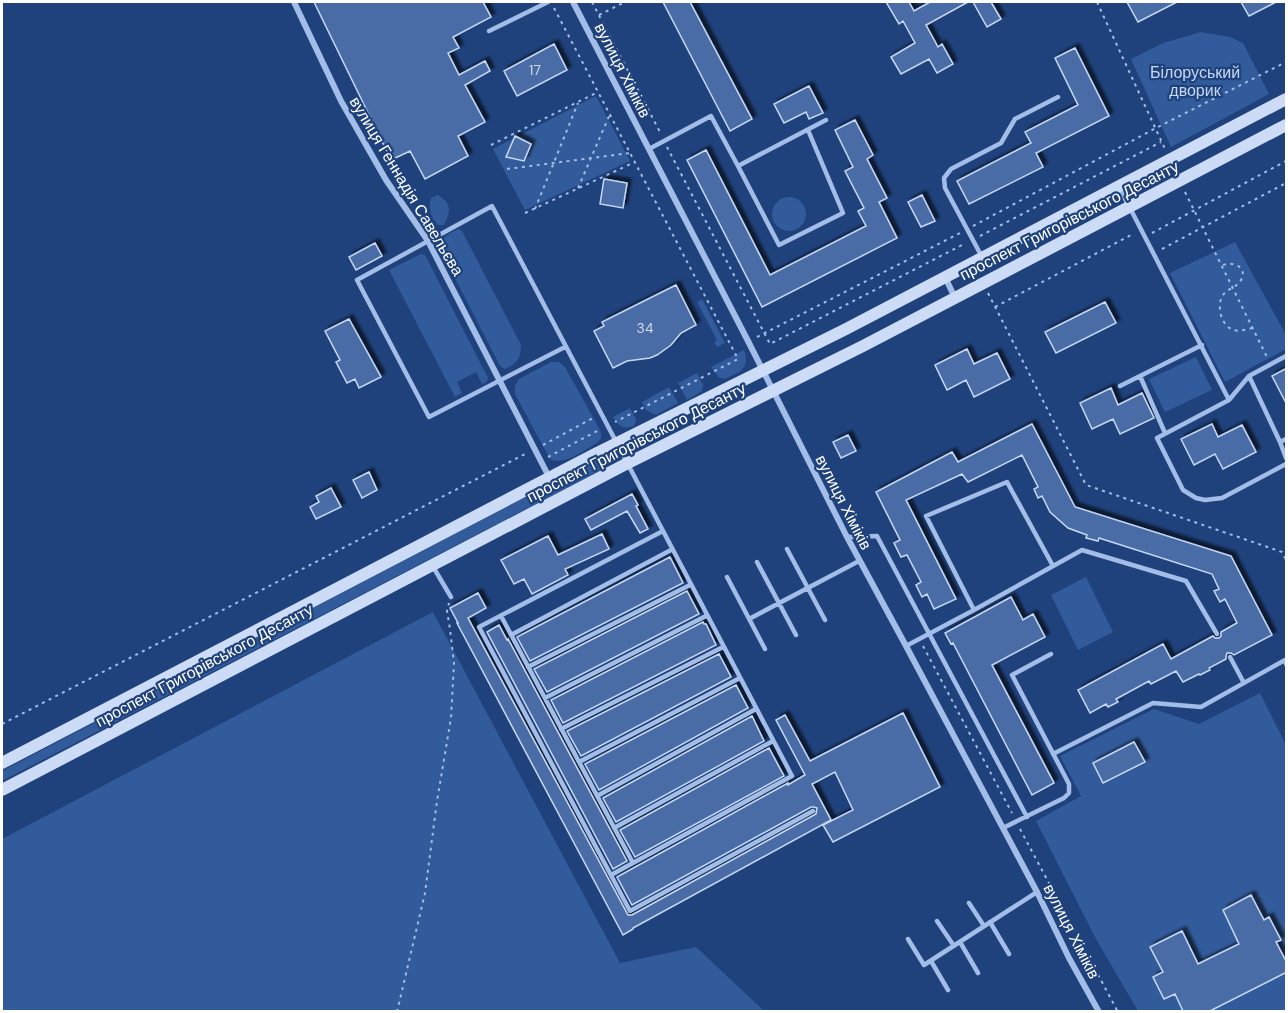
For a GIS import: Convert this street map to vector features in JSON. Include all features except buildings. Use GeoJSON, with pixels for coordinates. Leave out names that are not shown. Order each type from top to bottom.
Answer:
{"type":"FeatureCollection","features":[{"type":"Feature","properties":{"kind":"street","name":"вулиця Геннадія Савельєва"},"geometry":{"type":"LineString","coordinates":[[294,2],[341,101],[386,180],[428,241],[549,478]]}},
{"type":"Feature","properties":{"kind":"street","name":"вулиця Хіміків"},"geometry":{"type":"LineString","coordinates":[[575,2],[846,537],[1037,892],[1069,958],[1100,1011]]}},
{"type":"Feature","properties":{"kind":"street","name":"проспект Григорівського Десанту"},"geometry":{"type":"LineString","coordinates":[[2,763],[549,478],[846,329],[1287,99]]}},
{"type":"Feature","properties":{"kind":"street","name":"проспект Григорівського Десанту"},"geometry":{"type":"LineString","coordinates":[[2,790],[626,464],[863,346],[1287,125]]}},
{"type":"Feature","properties":{"kind":"street"},"geometry":{"type":"LineString","coordinates":[[1120,187],[1130,207]]}},
{"type":"Feature","properties":{"kind":"street"},"geometry":{"type":"LineString","coordinates":[[945,278],[955,298]]}},
{"type":"Feature","properties":{"kind":"lane"},"geometry":{"type":"LineString","coordinates":[[489,31],[550,2]]}},
{"type":"Feature","properties":{"kind":"lane"},"geometry":{"type":"LineString","coordinates":[[982,257],[945,188],[944,178],[951,169],[1001,143],[1015,119],[1058,97]]}},
{"type":"Feature","properties":{"kind":"lane"},"geometry":{"type":"LineString","coordinates":[[649,149],[711,116],[779,245],[843,213],[808,130]]}},
{"type":"Feature","properties":{"kind":"lane"},"geometry":{"type":"LineString","coordinates":[[738,166],[826,120]]}},
{"type":"Feature","properties":{"kind":"lane"},"geometry":{"type":"LineString","coordinates":[[565,347],[429,417],[357,280],[492,206],[661,532],[792,776],[611,875]]}},
{"type":"Feature","properties":{"kind":"lane"},"geometry":{"type":"LineString","coordinates":[[1130,207],[1229,400]]}},
{"type":"Feature","properties":{"kind":"lane"},"geometry":{"type":"LineString","coordinates":[[1120,386],[1202,345]]}},
{"type":"Feature","properties":{"kind":"lane"},"geometry":{"type":"LineString","coordinates":[[1287,356],[1249,376],[1229,400],[1157,438],[1183,490],[1196,498],[1205,500],[1222,498],[1287,464]]}},
{"type":"Feature","properties":{"kind":"lane"},"geometry":{"type":"LineString","coordinates":[[1140,376],[1165,433]]}},
{"type":"Feature","properties":{"kind":"lane"},"geometry":{"type":"LineString","coordinates":[[1249,376],[1287,458]]}},
{"type":"Feature","properties":{"kind":"lane"},"geometry":{"type":"LineString","coordinates":[[1280,442],[1287,439]]}},
{"type":"Feature","properties":{"kind":"lane"},"geometry":{"type":"LineString","coordinates":[[974,610],[926,516],[1007,482],[1053,566]]}},
{"type":"Feature","properties":{"kind":"lane"},"geometry":{"type":"LineString","coordinates":[[661,532],[479,627],[630,911],[813,811]]}},
{"type":"Feature","properties":{"kind":"lane"},"geometry":{"type":"LineString","coordinates":[[846,537],[877,536],[1027,817]]}},
{"type":"Feature","properties":{"kind":"lane"},"geometry":{"type":"LineString","coordinates":[[787,549],[825,620]]}},
{"type":"Feature","properties":{"kind":"lane"},"geometry":{"type":"LineString","coordinates":[[511,634],[671,550]]}},
{"type":"Feature","properties":{"kind":"lane"},"geometry":{"type":"LineString","coordinates":[[906,646],[1082,550],[1186,581],[1217,633]]}},
{"type":"Feature","properties":{"kind":"lane"},"geometry":{"type":"LineString","coordinates":[[749,619],[859,561]]}},
{"type":"Feature","properties":{"kind":"lane"},"geometry":{"type":"LineString","coordinates":[[757,562],[796,635]]}},
{"type":"Feature","properties":{"kind":"lane"},"geometry":{"type":"LineString","coordinates":[[432,566],[451,597]]}},
{"type":"Feature","properties":{"kind":"lane"},"geometry":{"type":"LineString","coordinates":[[727,577],[765,649]]}},
{"type":"Feature","properties":{"kind":"lane"},"geometry":{"type":"LineString","coordinates":[[528,667],[690,585]]}},
{"type":"Feature","properties":{"kind":"lane"},"geometry":{"type":"LineString","coordinates":[[501,616],[633,863]]}},
{"type":"Feature","properties":{"kind":"lane"},"geometry":{"type":"LineString","coordinates":[[545,698],[706,616]]}},
{"type":"Feature","properties":{"kind":"lane"},"geometry":{"type":"LineString","coordinates":[[561,729],[723,647]]}},
{"type":"Feature","properties":{"kind":"lane"},"geometry":{"type":"LineString","coordinates":[[1003,828],[1064,798],[1069,793],[1069,784],[1012,675],[1051,654]]}},
{"type":"Feature","properties":{"kind":"lane"},"geometry":{"type":"LineString","coordinates":[[1230,657],[1244,683]]}},
{"type":"Feature","properties":{"kind":"lane"},"geometry":{"type":"LineString","coordinates":[[1053,754],[1153,704],[1201,707],[1286,661]]}},
{"type":"Feature","properties":{"kind":"lane"},"geometry":{"type":"LineString","coordinates":[[579,762],[740,678]]}},
{"type":"Feature","properties":{"kind":"lane"},"geometry":{"type":"LineString","coordinates":[[597,796],[756,709]]}},
{"type":"Feature","properties":{"kind":"lane"},"geometry":{"type":"LineString","coordinates":[[614,828],[773,741]]}},
{"type":"Feature","properties":{"kind":"lane"},"geometry":{"type":"LineString","coordinates":[[908,939],[924,965],[1037,892]]}},
{"type":"Feature","properties":{"kind":"lane"},"geometry":{"type":"LineString","coordinates":[[969,903],[984,926]]}},
{"type":"Feature","properties":{"kind":"lane"},"geometry":{"type":"LineString","coordinates":[[937,921],[954,946]]}},
{"type":"Feature","properties":{"kind":"lane"},"geometry":{"type":"LineString","coordinates":[[990,922],[1009,954]]}},
{"type":"Feature","properties":{"kind":"lane"},"geometry":{"type":"LineString","coordinates":[[960,942],[978,973]]}},
{"type":"Feature","properties":{"kind":"lane"},"geometry":{"type":"LineString","coordinates":[[932,961],[948,990]]}},
{"type":"Feature","properties":{"kind":"path"},"geometry":{"type":"LineString","coordinates":[[541,461],[738,359],[550,2]]}},
{"type":"Feature","properties":{"kind":"path"},"geometry":{"type":"LineString","coordinates":[[592,2],[770,344]]}},
{"type":"Feature","properties":{"kind":"path"},"geometry":{"type":"LineString","coordinates":[[599,15],[625,2]]}},
{"type":"Feature","properties":{"kind":"path"},"geometry":{"type":"LineString","coordinates":[[733,349],[1287,62]]}},
{"type":"Feature","properties":{"kind":"path"},"geometry":{"type":"LineString","coordinates":[[491,145],[598,92]]}},
{"type":"Feature","properties":{"kind":"path"},"geometry":{"type":"LineString","coordinates":[[535,209],[579,102]]}},
{"type":"Feature","properties":{"kind":"path"},"geometry":{"type":"LineString","coordinates":[[578,188],[610,114]]}},
{"type":"Feature","properties":{"kind":"path"},"geometry":{"type":"LineString","coordinates":[[507,168],[630,153]]}},
{"type":"Feature","properties":{"kind":"path"},"geometry":{"type":"LineString","coordinates":[[1145,237],[1287,161]]}},
{"type":"Feature","properties":{"kind":"path"},"geometry":{"type":"LineString","coordinates":[[525,213],[634,162]]}},
{"type":"Feature","properties":{"kind":"path"},"geometry":{"type":"LineString","coordinates":[[1154,253],[1287,183]]}},
{"type":"Feature","properties":{"kind":"path"},"geometry":{"type":"LineString","coordinates":[[995,307],[1142,230]]}},
{"type":"Feature","properties":{"kind":"path"},"geometry":{"type":"LineString","coordinates":[[1222,266],[1228,263],[1236,264],[1243,274],[1241,281],[1223,295],[1220,306],[1222,318],[1234,330],[1253,328]]}},
{"type":"Feature","properties":{"kind":"path"},"geometry":{"type":"LineString","coordinates":[[983,283],[1086,485],[1282,552],[1287,560]]}},
{"type":"Feature","properties":{"kind":"path"},"geometry":{"type":"LineString","coordinates":[[2,724],[601,414]]}},
{"type":"Feature","properties":{"kind":"path"},"geometry":{"type":"LineString","coordinates":[[398,1011],[425,893],[451,718],[454,663],[447,611],[451,597]]}},
{"type":"Feature","properties":{"kind":"green space","name":"Білоруський дворик"},"geometry":{"type":"Polygon","coordinates":[[[1201,32],[1230,37],[1243,43],[1269,94],[1171,147],[1131,59],[1163,43],[1201,32]]]}},
{"type":"Feature","properties":{"kind":"green space"},"geometry":{"type":"Polygon","coordinates":[[[596,96],[630,161],[525,210],[493,149],[596,96]]]}},
{"type":"Feature","properties":{"kind":"green space"},"geometry":{"type":"Polygon","coordinates":[[[438,195],[449,208],[444,225],[438,225],[430,209],[431,198],[438,195]]]}},
{"type":"Feature","properties":{"kind":"green space"},"geometry":{"type":"Polygon","coordinates":[[[789,197],[801,202],[806,214],[801,226],[789,231],[777,226],[772,214],[777,202],[789,197]]]}},
{"type":"Feature","properties":{"kind":"green space"},"geometry":{"type":"Polygon","coordinates":[[[459,229],[521,345],[517,360],[505,369],[500,366],[439,247],[444,238],[459,229]]]}},
{"type":"Feature","properties":{"kind":"green space"},"geometry":{"type":"Polygon","coordinates":[[[1235,242],[1286,335],[1286,349],[1225,382],[1170,273],[1235,242]]]}},
{"type":"Feature","properties":{"kind":"green space"},"geometry":{"type":"Polygon","coordinates":[[[421,254],[425,255],[488,378],[487,382],[482,384],[476,372],[457,382],[462,393],[455,397],[389,270],[421,254]]]}},
{"type":"Feature","properties":{"kind":"green space"},"geometry":{"type":"Polygon","coordinates":[[[702,299],[725,343],[717,347],[714,342],[717,340],[697,302],[702,299]]]}},
{"type":"Feature","properties":{"kind":"green space"},"geometry":{"type":"Polygon","coordinates":[[[744,350],[745,366],[734,375],[724,379],[718,377],[711,367],[744,350]]]}},
{"type":"Feature","properties":{"kind":"green space"},"geometry":{"type":"Polygon","coordinates":[[[1196,357],[1212,390],[1165,412],[1149,379],[1196,357]]]}},
{"type":"Feature","properties":{"kind":"green space"},"geometry":{"type":"Polygon","coordinates":[[[551,362],[559,362],[565,367],[601,432],[601,438],[597,443],[568,459],[556,461],[550,459],[515,394],[515,386],[519,379],[551,362]]]}},
{"type":"Feature","properties":{"kind":"green space"},"geometry":{"type":"Polygon","coordinates":[[[697,373],[703,385],[702,391],[687,400],[678,383],[697,373]]]}},
{"type":"Feature","properties":{"kind":"green space"},"geometry":{"type":"Polygon","coordinates":[[[669,387],[678,403],[656,415],[646,410],[642,402],[669,387]]]}},
{"type":"Feature","properties":{"kind":"green space"},"geometry":{"type":"Polygon","coordinates":[[[630,408],[636,419],[635,425],[628,428],[622,427],[613,417],[630,408]]]}},
{"type":"Feature","properties":{"kind":"green space"},"geometry":{"type":"Polygon","coordinates":[[[600,458],[606,458],[608,462],[605,468],[2,781],[2,771],[600,458]]]}},
{"type":"Feature","properties":{"kind":"green space"},"geometry":{"type":"Polygon","coordinates":[[[1086,577],[1113,632],[1078,650],[1051,595],[1086,577]]]}},
{"type":"Feature","properties":{"kind":"green space"},"geometry":{"type":"Polygon","coordinates":[[[433,612],[620,963],[696,947],[764,1011],[2,1011],[2,839],[433,612]]]}},
{"type":"Feature","properties":{"kind":"green space"},"geometry":{"type":"Polygon","coordinates":[[[1260,693],[1286,745],[1286,1011],[1138,1011],[1096,939],[1036,821],[1081,796],[1060,756],[1154,709],[1199,724],[1260,693]]]}}]}
